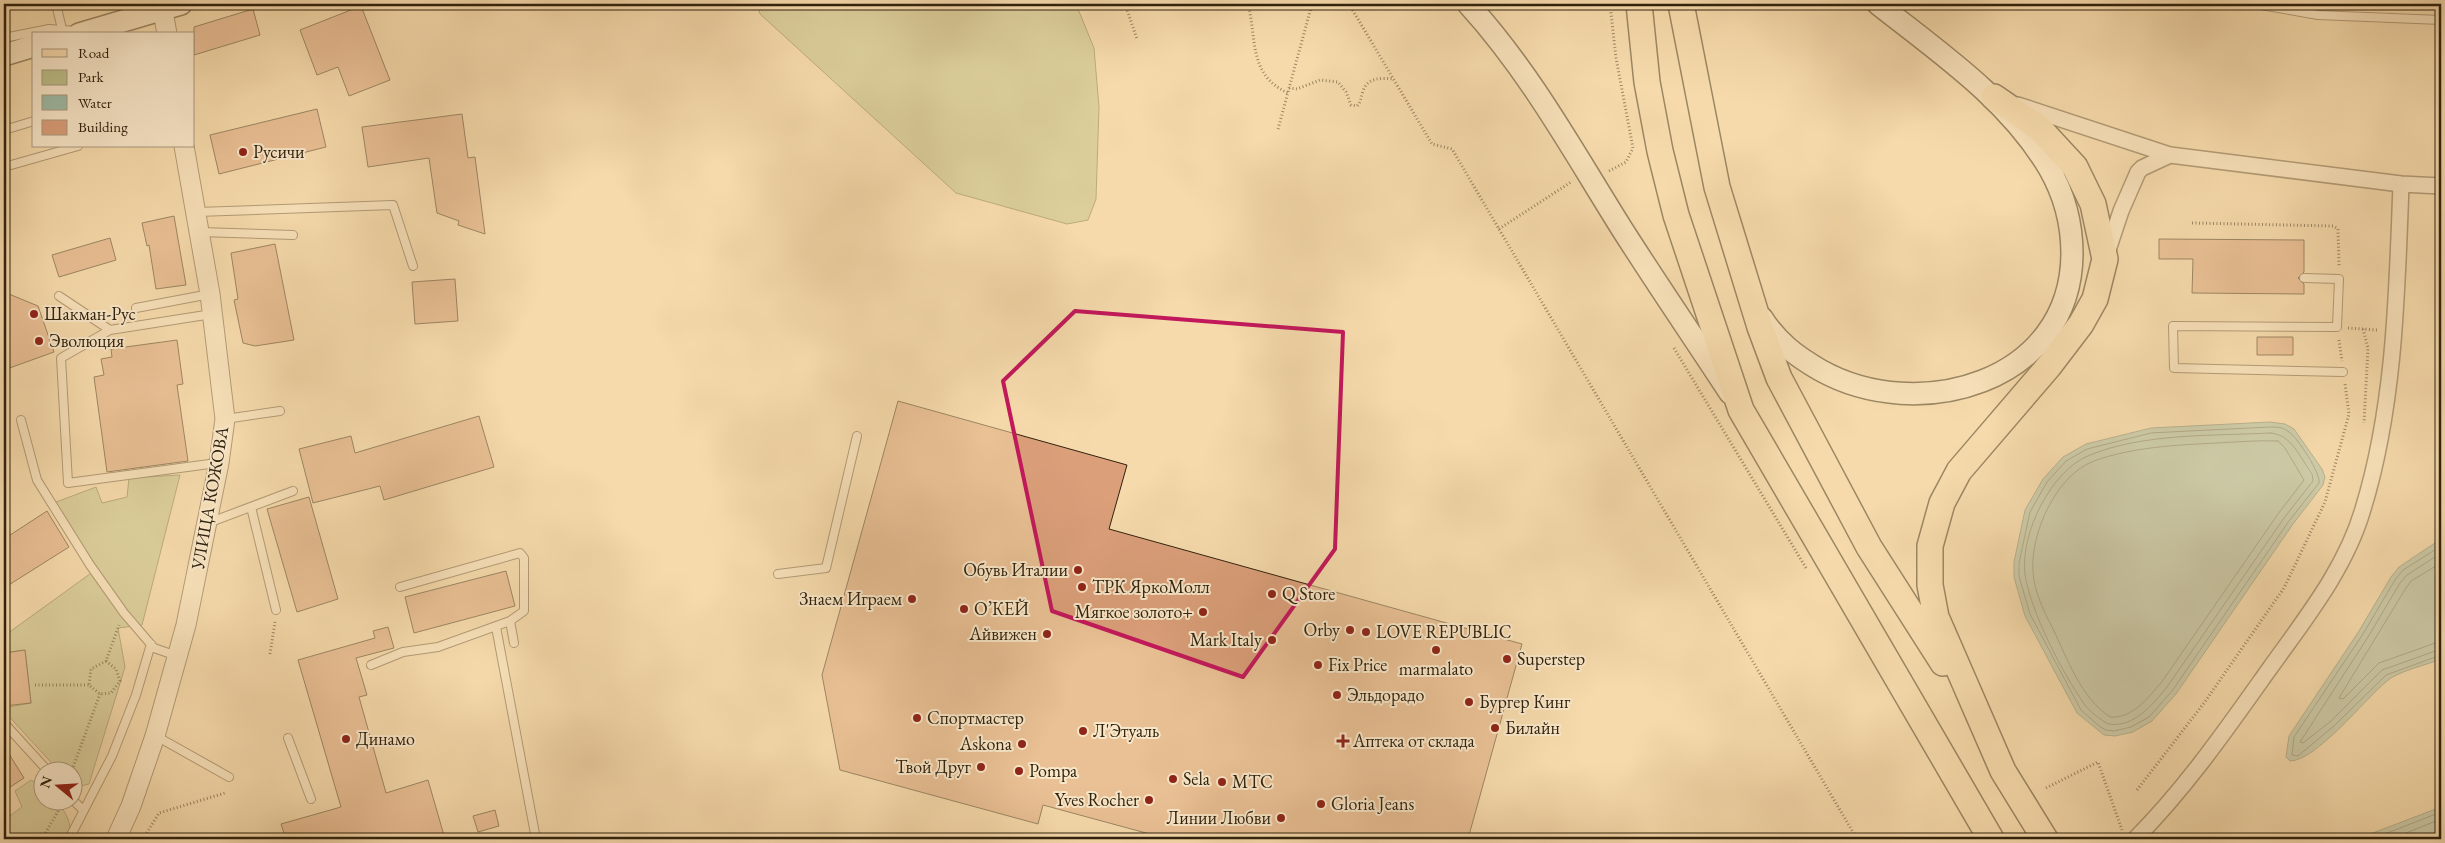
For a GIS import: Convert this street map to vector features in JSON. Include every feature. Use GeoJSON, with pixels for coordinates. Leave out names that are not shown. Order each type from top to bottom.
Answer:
{"type":"FeatureCollection","features":[{"type":"Feature","properties":{"kind":"main road"},"geometry":{"type":"LineString","coordinates":[[1468,4],[1503,44],[1552,115],[1622,229],[1740,410],[1987,832]]}},
{"type":"Feature","properties":{"kind":"main road"},"geometry":{"type":"LineString","coordinates":[[1639,4],[1647,82],[1660,151],[1676,215],[1740,410]]}},
{"type":"Feature","properties":{"kind":"main road"},"geometry":{"type":"LineString","coordinates":[[1878,4],[1994,97],[2039,128],[2075,167],[2093,204],[2104,259],[2095,299],[2081,324],[2049,366],[1959,471],[1950,486],[1935,522],[1930,546],[1930,585],[1936,617],[2003,771],[2045,839]]}},
{"type":"Feature","properties":{"kind":"main road"},"geometry":{"type":"LineString","coordinates":[[1681,6],[1717,186],[1760,327],[1779,378],[1870,548],[1979,719]]}},
{"type":"Feature","properties":{"kind":"main road"},"geometry":{"type":"LineString","coordinates":[[77,32],[138,14],[172,7]]}},
{"type":"Feature","properties":{"kind":"main road"},"geometry":{"type":"LineString","coordinates":[[4,55],[32,47]]}},
{"type":"Feature","properties":{"kind":"main road"},"geometry":{"type":"LineString","coordinates":[[1755,307],[1779,342],[1798,358],[1853,385],[1883,392],[1919,394],[1959,389],[1987,379],[2022,359],[2036,346],[2058,314],[2068,286],[2072,264],[2072,239],[2065,204],[2049,168],[1994,97]]}},
{"type":"Feature","properties":{"kind":"street"},"geometry":{"type":"LineString","coordinates":[[167,32],[172,7]]}},
{"type":"Feature","properties":{"kind":"street"},"geometry":{"type":"LineString","coordinates":[[1994,97],[2170,155],[2401,184],[2441,186]]}},
{"type":"Feature","properties":{"kind":"street","name":"УЛИЦА КОЖОВА"},"geometry":{"type":"LineString","coordinates":[[116,839],[131,806],[155,736],[177,656],[207,524],[219,463],[225,419],[210,294],[184,148]]}},
{"type":"Feature","properties":{"kind":"street"},"geometry":{"type":"LineString","coordinates":[[2104,259],[2121,211],[2138,172],[2142,168],[2170,155]]}},
{"type":"Feature","properties":{"kind":"street"},"geometry":{"type":"LineString","coordinates":[[2132,833],[2172,800],[2231,723],[2316,603],[2347,550],[2363,512],[2377,458],[2384,413],[2393,330],[2401,184]]}},
{"type":"Feature","properties":{"kind":"lane"},"geometry":{"type":"LineString","coordinates":[[56,4],[77,32]]}},
{"type":"Feature","properties":{"kind":"lane"},"geometry":{"type":"LineString","coordinates":[[2255,4],[2318,15],[2441,20]]}},
{"type":"Feature","properties":{"kind":"lane"},"geometry":{"type":"LineString","coordinates":[[34,32],[49,29],[77,32]]}},
{"type":"Feature","properties":{"kind":"lane"},"geometry":{"type":"LineString","coordinates":[[4,38],[32,32]]}},
{"type":"Feature","properties":{"kind":"lane"},"geometry":{"type":"LineString","coordinates":[[4,130],[32,122]]}},
{"type":"Feature","properties":{"kind":"lane"},"geometry":{"type":"LineString","coordinates":[[4,167],[71,148]]}},
{"type":"Feature","properties":{"kind":"lane"},"geometry":{"type":"LineString","coordinates":[[196,212],[393,205],[413,266]]}},
{"type":"Feature","properties":{"kind":"lane"},"geometry":{"type":"LineString","coordinates":[[200,232],[293,235]]}},
{"type":"Feature","properties":{"kind":"lane"},"geometry":{"type":"LineString","coordinates":[[2304,278],[2339,279],[2337,327],[2173,326],[2174,368],[2343,372]]}},
{"type":"Feature","properties":{"kind":"lane"},"geometry":{"type":"LineString","coordinates":[[136,308],[210,294]]}},
{"type":"Feature","properties":{"kind":"lane"},"geometry":{"type":"LineString","coordinates":[[59,296],[110,330]]}},
{"type":"Feature","properties":{"kind":"lane"},"geometry":{"type":"LineString","coordinates":[[212,314],[110,330],[61,358],[68,483],[219,463]]}},
{"type":"Feature","properties":{"kind":"lane"},"geometry":{"type":"LineString","coordinates":[[225,419],[280,411]]}},
{"type":"Feature","properties":{"kind":"lane"},"geometry":{"type":"LineString","coordinates":[[22,420],[37,480],[90,565],[124,612],[154,648],[177,656]]}},
{"type":"Feature","properties":{"kind":"lane"},"geometry":{"type":"LineString","coordinates":[[778,574],[826,568],[857,436]]}},
{"type":"Feature","properties":{"kind":"lane"},"geometry":{"type":"LineString","coordinates":[[207,524],[293,491]]}},
{"type":"Feature","properties":{"kind":"lane"},"geometry":{"type":"LineString","coordinates":[[251,507],[276,610]]}},
{"type":"Feature","properties":{"kind":"lane"},"geometry":{"type":"LineString","coordinates":[[371,665],[404,652],[438,647],[510,621],[524,611],[524,558],[520,553],[400,587]]}},
{"type":"Feature","properties":{"kind":"lane"},"geometry":{"type":"LineString","coordinates":[[510,621],[514,643]]}},
{"type":"Feature","properties":{"kind":"lane"},"geometry":{"type":"LineString","coordinates":[[496,627],[536,839]]}},
{"type":"Feature","properties":{"kind":"lane"},"geometry":{"type":"LineString","coordinates":[[69,839],[112,756],[136,695],[151,644]]}},
{"type":"Feature","properties":{"kind":"lane"},"geometry":{"type":"LineString","coordinates":[[4,723],[38,760]]}},
{"type":"Feature","properties":{"kind":"lane"},"geometry":{"type":"LineString","coordinates":[[155,736],[229,777]]}},
{"type":"Feature","properties":{"kind":"lane"},"geometry":{"type":"LineString","coordinates":[[288,738],[311,799]]}},
{"type":"Feature","properties":{"kind":"path"},"geometry":{"type":"LineString","coordinates":[[1125,4],[1137,39]]}},
{"type":"Feature","properties":{"kind":"path"},"geometry":{"type":"LineString","coordinates":[[1248,4],[1253,43],[1258,62],[1270,80],[1279,89],[1288,93]]}},
{"type":"Feature","properties":{"kind":"path"},"geometry":{"type":"LineString","coordinates":[[1278,129],[1312,4]]}},
{"type":"Feature","properties":{"kind":"path"},"geometry":{"type":"LineString","coordinates":[[1349,4],[1432,144],[1452,149],[1857,839]]}},
{"type":"Feature","properties":{"kind":"path"},"geometry":{"type":"LineString","coordinates":[[1604,174],[1626,162],[1633,148],[1616,58],[1610,4]]}},
{"type":"Feature","properties":{"kind":"path"},"geometry":{"type":"LineString","coordinates":[[1709,4],[1744,5]]}},
{"type":"Feature","properties":{"kind":"path"},"geometry":{"type":"LineString","coordinates":[[1289,88],[1298,89],[1320,80],[1338,82],[1346,92],[1351,105],[1357,106],[1364,89],[1370,82],[1381,78],[1395,79]]}},
{"type":"Feature","properties":{"kind":"path"},"geometry":{"type":"LineString","coordinates":[[1499,229],[1576,179]]}},
{"type":"Feature","properties":{"kind":"path"},"geometry":{"type":"LineString","coordinates":[[2192,223],[2333,226],[2338,229],[2339,279]]}},
{"type":"Feature","properties":{"kind":"path"},"geometry":{"type":"LineString","coordinates":[[2137,790],[2204,703],[2284,588],[2325,502],[2349,414],[2337,327],[2393,330]]}},
{"type":"Feature","properties":{"kind":"path"},"geometry":{"type":"LineString","coordinates":[[2363,329],[2368,348],[2364,425]]}},
{"type":"Feature","properties":{"kind":"path"},"geometry":{"type":"LineString","coordinates":[[1669,340],[1807,571]]}},
{"type":"Feature","properties":{"kind":"path"},"geometry":{"type":"LineString","coordinates":[[270,654],[276,610]]}},
{"type":"Feature","properties":{"kind":"path"},"geometry":{"type":"LineString","coordinates":[[89,685],[91,669],[106,661],[124,612]]}},
{"type":"Feature","properties":{"kind":"path"},"geometry":{"type":"LineString","coordinates":[[35,685],[89,685],[100,694],[111,693],[120,681],[116,669],[106,661]]}},
{"type":"Feature","properties":{"kind":"path"},"geometry":{"type":"LineString","coordinates":[[76,760],[100,694]]}},
{"type":"Feature","properties":{"kind":"path"},"geometry":{"type":"LineString","coordinates":[[2046,788],[2098,762],[2123,834],[2132,833]]}},
{"type":"Feature","properties":{"kind":"path"},"geometry":{"type":"LineString","coordinates":[[142,839],[159,813],[225,793]]}},
{"type":"Feature","properties":{"kind":"path"},"geometry":{"type":"LineString","coordinates":[[42,839],[59,810]]}},
{"type":"Feature","properties":{"kind":"highlighted area"},"geometry":{"type":"Polygon","coordinates":[[[1075,311],[1343,332],[1335,549],[1243,677],[1052,611],[1003,381],[1075,311]]]}},
{"type":"Feature","properties":{"kind":"green space"},"geometry":{"type":"Polygon","coordinates":[[[757,4],[1076,4],[1094,48],[1099,107],[1096,199],[1088,220],[1067,224],[956,193],[760,14],[757,4]]]}},
{"type":"Feature","properties":{"kind":"green space"},"geometry":{"type":"Polygon","coordinates":[[[180,475],[142,625],[118,628],[125,667],[89,784],[82,786],[82,760],[49,760],[4,711],[4,708],[31,703],[25,650],[4,653],[4,636],[94,571],[51,504],[96,487],[102,503],[127,497],[129,478],[180,475]]]}},
{"type":"Feature","properties":{"kind":"green space"},"geometry":{"type":"Polygon","coordinates":[[[32,781],[32,810],[63,810],[70,828],[69,839],[4,839],[4,820],[22,807],[15,791],[32,781]]]}},
{"type":"Feature","properties":{"kind":"water"},"geometry":{"type":"Polygon","coordinates":[[[2270,422],[2285,424],[2294,429],[2322,469],[2325,477],[2323,485],[2293,524],[2176,694],[2152,721],[2133,732],[2115,736],[2104,735],[2077,713],[2025,616],[2014,577],[2014,562],[2025,510],[2043,479],[2063,457],[2086,444],[2151,428],[2270,422]]]}},
{"type":"Feature","properties":{"kind":"water"},"geometry":{"type":"Polygon","coordinates":[[[2441,539],[2441,659],[2392,677],[2340,728],[2313,751],[2301,758],[2290,761],[2286,757],[2289,736],[2359,631],[2391,577],[2399,567],[2441,539]]]}},
{"type":"Feature","properties":{"kind":"water"},"geometry":{"type":"Polygon","coordinates":[[[2441,807],[2441,839],[2357,839],[2441,807]]]}},
{"type":"Feature","properties":{"kind":"building"},"geometry":{"type":"Polygon","coordinates":[[[361,6],[390,80],[349,96],[338,67],[317,75],[300,30],[361,6]]]}},
{"type":"Feature","properties":{"kind":"building"},"geometry":{"type":"Polygon","coordinates":[[[253,9],[260,35],[195,55],[194,27],[253,9]]]}},
{"type":"Feature","properties":{"kind":"building"},"geometry":{"type":"Polygon","coordinates":[[[317,109],[326,147],[219,174],[210,135],[317,109]]]}},
{"type":"Feature","properties":{"kind":"building"},"geometry":{"type":"Polygon","coordinates":[[[462,114],[468,158],[475,157],[485,234],[458,225],[459,221],[437,213],[429,158],[368,167],[362,127],[462,114]]]}},
{"type":"Feature","properties":{"kind":"building"},"geometry":{"type":"Polygon","coordinates":[[[174,216],[186,285],[156,289],[149,245],[147,246],[142,223],[174,216]]]}},
{"type":"Feature","properties":{"kind":"building"},"geometry":{"type":"Polygon","coordinates":[[[110,238],[116,260],[59,277],[52,255],[110,238]]]}},
{"type":"Feature","properties":{"kind":"building"},"geometry":{"type":"Polygon","coordinates":[[[2159,239],[2304,240],[2304,272],[2298,278],[2304,284],[2304,294],[2192,293],[2193,259],[2159,259],[2159,239]]]}},
{"type":"Feature","properties":{"kind":"building"},"geometry":{"type":"Polygon","coordinates":[[[275,244],[294,340],[255,346],[243,343],[234,300],[238,299],[231,253],[275,244]]]}},
{"type":"Feature","properties":{"kind":"building"},"geometry":{"type":"Polygon","coordinates":[[[455,279],[458,321],[415,324],[412,282],[455,279]]]}},
{"type":"Feature","properties":{"kind":"building"},"geometry":{"type":"Polygon","coordinates":[[[4,292],[38,306],[54,352],[4,370],[4,292]]]}},
{"type":"Feature","properties":{"kind":"building"},"geometry":{"type":"Polygon","coordinates":[[[2257,337],[2293,337],[2293,355],[2257,355],[2257,337]]]}},
{"type":"Feature","properties":{"kind":"building"},"geometry":{"type":"Polygon","coordinates":[[[177,340],[183,384],[177,385],[188,461],[107,472],[94,377],[104,375],[101,359],[112,357],[111,349],[177,340]]]}},
{"type":"Feature","properties":{"kind":"building","name":"ТРК ЯркоМолл"},"geometry":{"type":"Polygon","coordinates":[[[898,401],[1127,465],[1109,529],[1522,644],[1468,839],[1168,839],[1043,805],[1038,824],[840,770],[822,675],[898,401]]]}},
{"type":"Feature","properties":{"kind":"building"},"geometry":{"type":"Polygon","coordinates":[[[479,416],[494,467],[384,500],[380,486],[313,503],[299,449],[351,436],[355,453],[479,416]]]}},
{"type":"Feature","properties":{"kind":"building"},"geometry":{"type":"Polygon","coordinates":[[[309,497],[338,599],[297,612],[267,509],[309,497]]]}},
{"type":"Feature","properties":{"kind":"building"},"geometry":{"type":"Polygon","coordinates":[[[47,511],[69,547],[4,588],[4,539],[47,511]]]}},
{"type":"Feature","properties":{"kind":"building"},"geometry":{"type":"Polygon","coordinates":[[[506,571],[515,606],[414,633],[405,597],[506,571]]]}},
{"type":"Feature","properties":{"kind":"building","name":"Динамо"},"geometry":{"type":"Polygon","coordinates":[[[388,627],[394,648],[356,658],[367,695],[359,697],[386,793],[428,780],[445,839],[286,839],[281,824],[341,807],[298,660],[375,638],[373,631],[388,627]]]}},
{"type":"Feature","properties":{"kind":"building"},"geometry":{"type":"Polygon","coordinates":[[[25,650],[31,703],[4,706],[4,653],[25,650]]]}},
{"type":"Feature","properties":{"kind":"building"},"geometry":{"type":"Polygon","coordinates":[[[4,746],[24,778],[4,791],[4,746]]]}},
{"type":"Feature","properties":{"kind":"building"},"geometry":{"type":"Polygon","coordinates":[[[495,810],[499,826],[478,832],[473,816],[495,810]]]}},
{"type":"Feature","properties":{"kind":"place","name":"Русичи"},"geometry":{"type":"Point","coordinates":[243,152]}},
{"type":"Feature","properties":{"kind":"place","name":"Шакман-Рус"},"geometry":{"type":"Point","coordinates":[34,314]}},
{"type":"Feature","properties":{"kind":"place","name":"Эволюция"},"geometry":{"type":"Point","coordinates":[39,341]}},
{"type":"Feature","properties":{"kind":"place","name":"Обувь Италии"},"geometry":{"type":"Point","coordinates":[1078,570]}},
{"type":"Feature","properties":{"kind":"place","name":"ТРК ЯркоМолл"},"geometry":{"type":"Point","coordinates":[1082,587]}},
{"type":"Feature","properties":{"kind":"place","name":"Q Store"},"geometry":{"type":"Point","coordinates":[1272,594]}},
{"type":"Feature","properties":{"kind":"place","name":"Знаем Играем"},"geometry":{"type":"Point","coordinates":[912,599]}},
{"type":"Feature","properties":{"kind":"place","name":"О’КЕЙ"},"geometry":{"type":"Point","coordinates":[964,609]}},
{"type":"Feature","properties":{"kind":"place","name":"Мягкое золото+"},"geometry":{"type":"Point","coordinates":[1203,612]}},
{"type":"Feature","properties":{"kind":"place","name":"Orby"},"geometry":{"type":"Point","coordinates":[1350,630]}},
{"type":"Feature","properties":{"kind":"place","name":"LOVE REPUBLIC"},"geometry":{"type":"Point","coordinates":[1366,632]}},
{"type":"Feature","properties":{"kind":"place","name":"Айвижен"},"geometry":{"type":"Point","coordinates":[1047,634]}},
{"type":"Feature","properties":{"kind":"place","name":"Mark Italy"},"geometry":{"type":"Point","coordinates":[1272,640]}},
{"type":"Feature","properties":{"kind":"place","name":"marmalato"},"geometry":{"type":"Point","coordinates":[1436,650]}},
{"type":"Feature","properties":{"kind":"place","name":"Superstep"},"geometry":{"type":"Point","coordinates":[1507,659]}},
{"type":"Feature","properties":{"kind":"place","name":"Fix Price"},"geometry":{"type":"Point","coordinates":[1318,665]}},
{"type":"Feature","properties":{"kind":"place","name":"Эльдорадо"},"geometry":{"type":"Point","coordinates":[1337,695]}},
{"type":"Feature","properties":{"kind":"place","name":"Бургер Кинг"},"geometry":{"type":"Point","coordinates":[1469,702]}},
{"type":"Feature","properties":{"kind":"place","name":"Спортмастер"},"geometry":{"type":"Point","coordinates":[917,718]}},
{"type":"Feature","properties":{"kind":"place","name":"Билайн"},"geometry":{"type":"Point","coordinates":[1495,728]}},
{"type":"Feature","properties":{"kind":"place","name":"Л'Этуаль"},"geometry":{"type":"Point","coordinates":[1083,731]}},
{"type":"Feature","properties":{"kind":"place","name":"Динамо"},"geometry":{"type":"Point","coordinates":[346,739]}},
{"type":"Feature","properties":{"kind":"place","name":"Аптека от склада"},"geometry":{"type":"Point","coordinates":[1343,741]}},
{"type":"Feature","properties":{"kind":"place","name":"Askona"},"geometry":{"type":"Point","coordinates":[1022,744]}},
{"type":"Feature","properties":{"kind":"place","name":"Твой Друг"},"geometry":{"type":"Point","coordinates":[981,767]}},
{"type":"Feature","properties":{"kind":"place","name":"Pompa"},"geometry":{"type":"Point","coordinates":[1019,771]}},
{"type":"Feature","properties":{"kind":"place","name":"Sela"},"geometry":{"type":"Point","coordinates":[1173,779]}},
{"type":"Feature","properties":{"kind":"place","name":"МТС"},"geometry":{"type":"Point","coordinates":[1222,782]}},
{"type":"Feature","properties":{"kind":"place","name":"Yves Rocher"},"geometry":{"type":"Point","coordinates":[1149,800]}},
{"type":"Feature","properties":{"kind":"place","name":"Gloria Jeans"},"geometry":{"type":"Point","coordinates":[1321,804]}},
{"type":"Feature","properties":{"kind":"place","name":"Линии Любви"},"geometry":{"type":"Point","coordinates":[1281,818]}}]}
